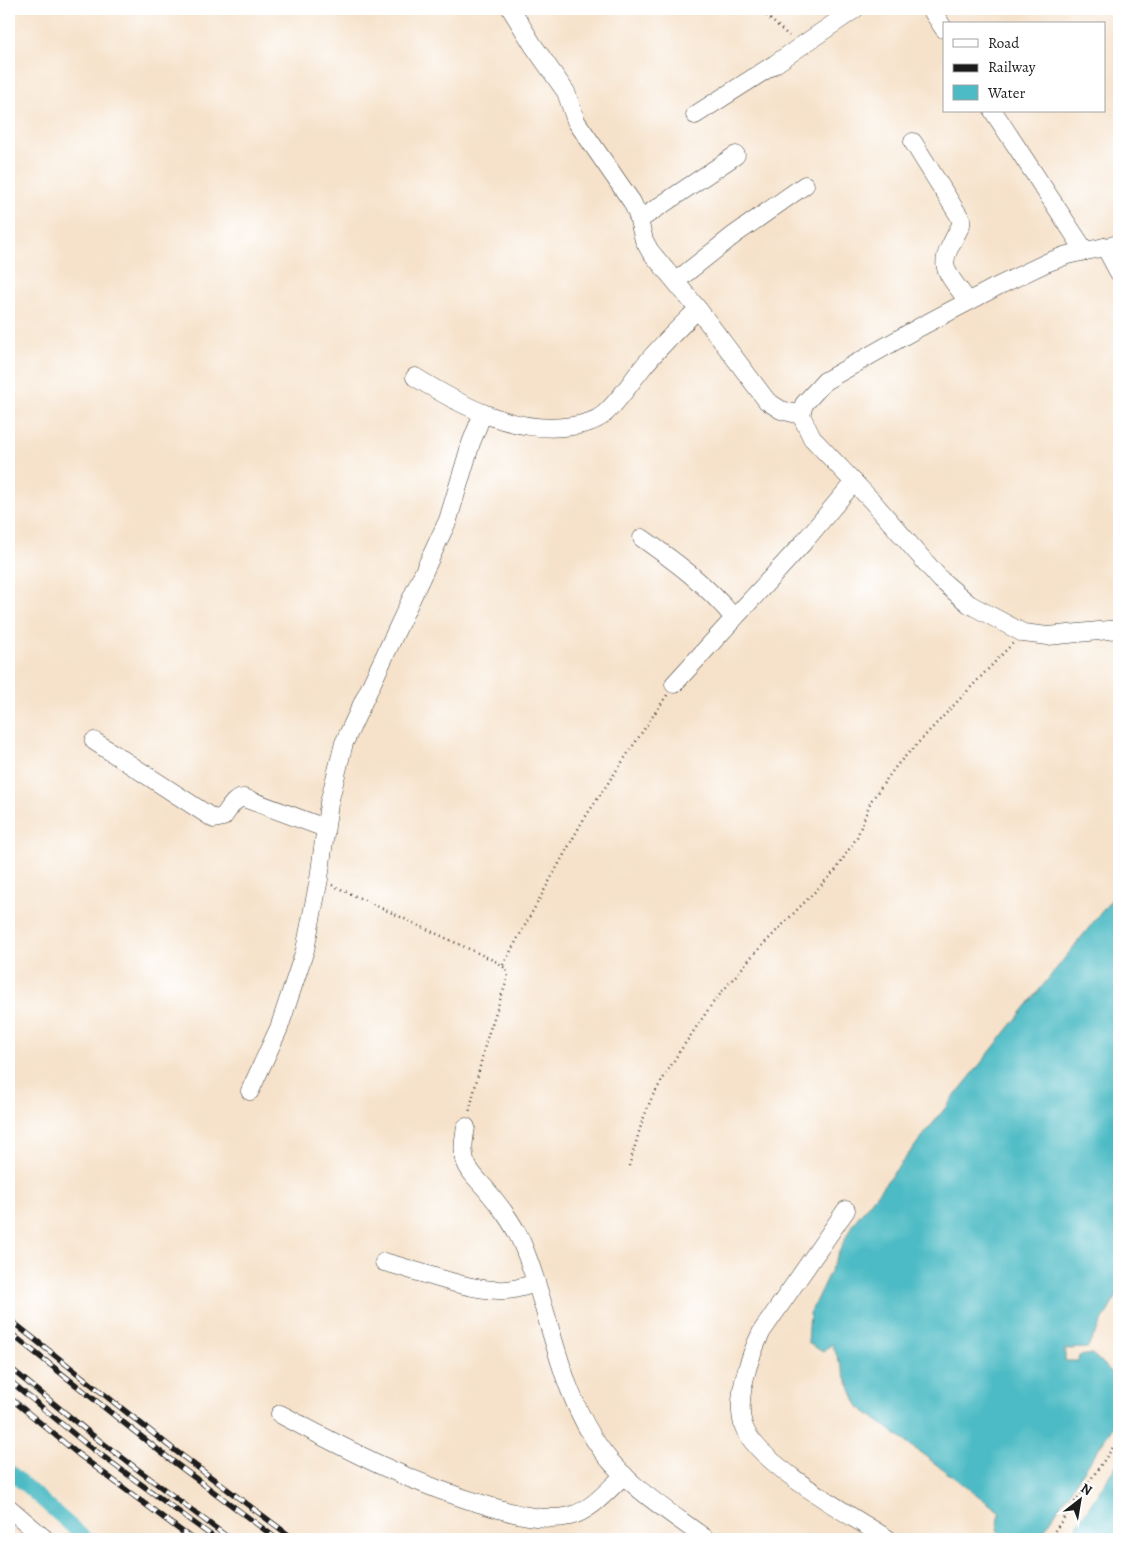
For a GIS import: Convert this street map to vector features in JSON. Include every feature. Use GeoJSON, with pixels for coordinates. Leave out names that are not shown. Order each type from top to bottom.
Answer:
{"type":"FeatureCollection","features":[{"type":"Feature","properties":{"kind":"street"},"geometry":{"type":"LineString","coordinates":[[511,9],[533,45],[566,92],[576,121],[632,202],[639,220],[640,230],[650,251],[698,309],[767,401],[781,410],[801,415]]}},
{"type":"Feature","properties":{"kind":"street"},"geometry":{"type":"LineString","coordinates":[[695,115],[855,9]]}},
{"type":"Feature","properties":{"kind":"street"},"geometry":{"type":"LineString","coordinates":[[931,9],[943,27]]}},
{"type":"Feature","properties":{"kind":"street"},"geometry":{"type":"LineString","coordinates":[[994,112],[1085,250]]}},
{"type":"Feature","properties":{"kind":"street"},"geometry":{"type":"LineString","coordinates":[[913,142],[961,219],[961,225],[944,258],[944,267],[968,301]]}},
{"type":"Feature","properties":{"kind":"street"},"geometry":{"type":"LineString","coordinates":[[639,220],[736,155]]}},
{"type":"Feature","properties":{"kind":"street"},"geometry":{"type":"LineString","coordinates":[[676,282],[734,235],[804,185]]}},
{"type":"Feature","properties":{"kind":"street"},"geometry":{"type":"LineString","coordinates":[[1119,273],[1112,245],[1085,250],[1046,263],[968,301],[825,381],[804,404],[801,415],[812,438],[854,482],[941,580],[969,604],[1023,633],[1048,636],[1119,629]]}},
{"type":"Feature","properties":{"kind":"street"},"geometry":{"type":"LineString","coordinates":[[414,378],[450,399],[483,413],[536,428],[554,428],[589,422],[603,415],[616,402],[653,355],[698,309]]}},
{"type":"Feature","properties":{"kind":"street"},"geometry":{"type":"LineString","coordinates":[[250,1090],[267,1058],[305,950],[319,879],[325,828],[335,774],[344,744],[448,520],[471,443],[483,413]]}},
{"type":"Feature","properties":{"kind":"street"},"geometry":{"type":"LineString","coordinates":[[674,684],[803,543],[854,482]]}},
{"type":"Feature","properties":{"kind":"street"},"geometry":{"type":"LineString","coordinates":[[642,538],[690,572],[716,597],[734,618]]}},
{"type":"Feature","properties":{"kind":"street"},"geometry":{"type":"LineString","coordinates":[[94,741],[214,819],[223,817],[234,801],[238,798],[244,798],[325,828]]}},
{"type":"Feature","properties":{"kind":"street"},"geometry":{"type":"LineString","coordinates":[[466,1127],[463,1148],[466,1163],[512,1224],[536,1283],[562,1367],[589,1430],[603,1452],[624,1475],[652,1500],[706,1539]]}},
{"type":"Feature","properties":{"kind":"street"},"geometry":{"type":"LineString","coordinates":[[846,1210],[762,1331],[752,1352],[744,1381],[743,1425],[749,1439],[800,1482],[888,1539]]}},
{"type":"Feature","properties":{"kind":"street"},"geometry":{"type":"LineString","coordinates":[[384,1262],[496,1291],[512,1290],[536,1283]]}},
{"type":"Feature","properties":{"kind":"street"},"geometry":{"type":"LineString","coordinates":[[280,1414],[393,1473],[460,1498],[531,1516],[553,1518],[571,1516],[588,1507],[624,1475]]}},
{"type":"Feature","properties":{"kind":"street"},"geometry":{"type":"LineString","coordinates":[[11,1515],[45,1539]]}},
{"type":"Feature","properties":{"kind":"path"},"geometry":{"type":"LineString","coordinates":[[759,9],[801,46]]}},
{"type":"Feature","properties":{"kind":"path"},"geometry":{"type":"LineString","coordinates":[[629,1166],[642,1122],[652,1098],[678,1054],[712,1004],[753,955],[835,871],[857,837],[871,801],[897,765],[994,666],[1023,633]]}},
{"type":"Feature","properties":{"kind":"path"},"geometry":{"type":"LineString","coordinates":[[504,966],[582,822],[674,684]]}},
{"type":"Feature","properties":{"kind":"path"},"geometry":{"type":"LineString","coordinates":[[319,879],[504,966],[508,977],[486,1041],[466,1127]]}},
{"type":"Feature","properties":{"kind":"path"},"geometry":{"type":"LineString","coordinates":[[1050,1539],[1119,1439]]}},
{"type":"Feature","properties":{"kind":"water"},"geometry":{"type":"Polygon","coordinates":[[[1119,890],[1119,1292],[1087,1348],[1065,1349],[1065,1361],[1078,1361],[1079,1356],[1092,1354],[1119,1379],[1119,1418],[1038,1539],[1008,1539],[997,1531],[1000,1512],[858,1406],[832,1344],[823,1352],[808,1343],[810,1313],[852,1225],[1119,890]]]}},
{"type":"Feature","properties":{"kind":"water"},"geometry":{"type":"Polygon","coordinates":[[[1119,1461],[1119,1539],[1068,1539],[1119,1461]]]}},
{"type":"Feature","properties":{"kind":"waterway"},"geometry":{"type":"LineString","coordinates":[[9,1471],[86,1539]]}},
{"type":"Feature","properties":{"kind":"railway"},"geometry":{"type":"LineString","coordinates":[[9,1319],[173,1449],[294,1539]]}},
{"type":"Feature","properties":{"kind":"railway"},"geometry":{"type":"LineString","coordinates":[[9,1332],[167,1457],[277,1539]]}},
{"type":"Feature","properties":{"kind":"railway"},"geometry":{"type":"LineString","coordinates":[[9,1367],[92,1435],[230,1539]]}},
{"type":"Feature","properties":{"kind":"railway"},"geometry":{"type":"LineString","coordinates":[[9,1380],[86,1444],[216,1539]]}},
{"type":"Feature","properties":{"kind":"railway"},"geometry":{"type":"LineString","coordinates":[[9,1397],[78,1454],[192,1539]]}}]}
